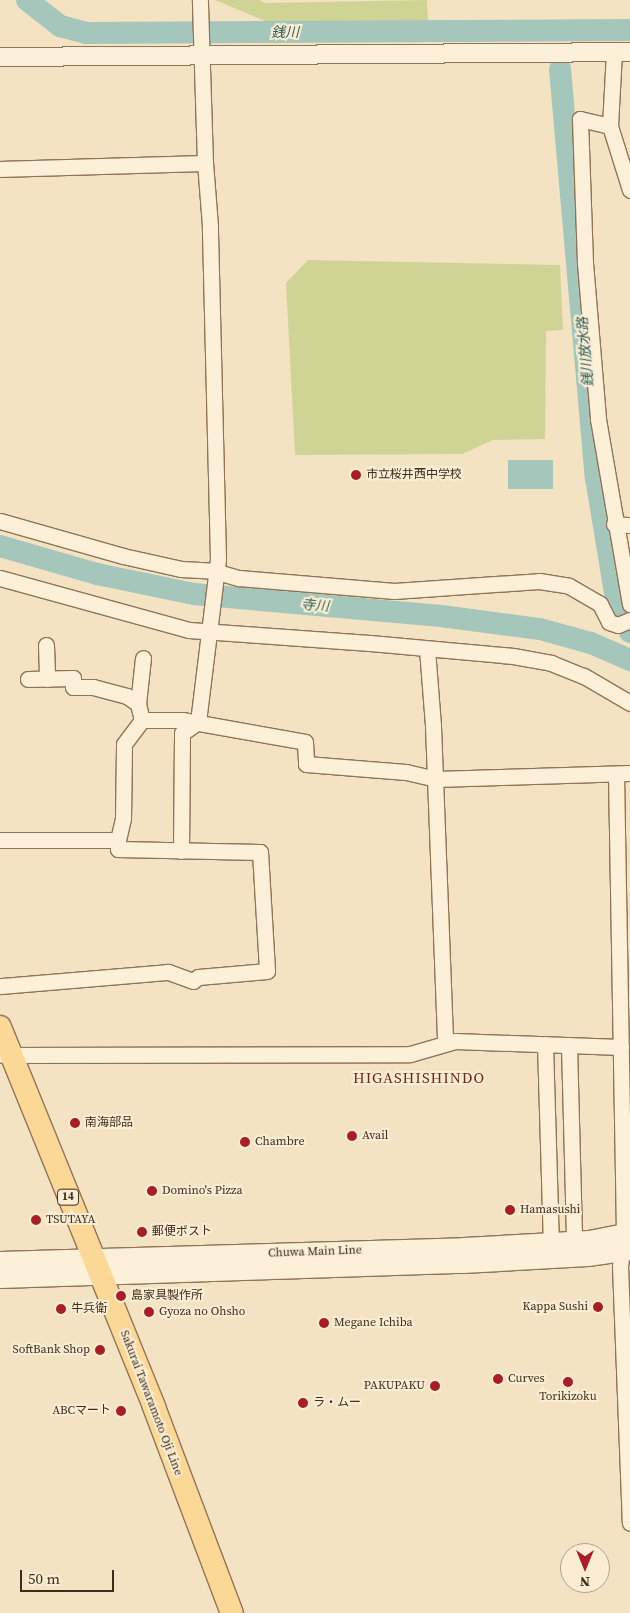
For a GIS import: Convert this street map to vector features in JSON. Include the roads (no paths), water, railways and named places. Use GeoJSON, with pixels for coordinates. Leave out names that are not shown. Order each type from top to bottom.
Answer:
{"type":"FeatureCollection","features":[{"type":"Feature","properties":{"kind":"main road","name":"Sakurai Tawaramoto Oji Line"},"geometry":{"type":"LineString","coordinates":[[0,1027],[5,1055],[97,1267],[232,1613]]}},
{"type":"Feature","properties":{"kind":"main road","name":"Chuwa Main Line"},"geometry":{"type":"LineString","coordinates":[[0,1278],[97,1267],[551,1243],[627,1242]]}},
{"type":"Feature","properties":{"kind":"main road","name":"Chuwa Main Line"},"geometry":{"type":"LineString","coordinates":[[0,1262],[97,1267],[463,1263],[627,1242]]}},
{"type":"Feature","properties":{"kind":"street"},"geometry":{"type":"LineString","coordinates":[[182,851],[182,733],[198,722],[210,627],[214,574],[218,559],[210,226],[205,163],[200,0]]}},
{"type":"Feature","properties":{"kind":"street"},"geometry":{"type":"LineString","coordinates":[[0,57],[202,48],[622,52],[610,126],[630,190]]}},
{"type":"Feature","properties":{"kind":"street"},"geometry":{"type":"LineString","coordinates":[[610,126],[580,119],[590,325],[598,419],[614,524],[624,549],[629,600]]}},
{"type":"Feature","properties":{"kind":"street"},"geometry":{"type":"LineString","coordinates":[[0,169],[205,163]]}},
{"type":"Feature","properties":{"kind":"street"},"geometry":{"type":"LineString","coordinates":[[0,521],[123,556],[181,569],[239,578],[394,591],[539,581],[569,586],[600,604],[609,622],[618,625],[630,620]]}},
{"type":"Feature","properties":{"kind":"street"},"geometry":{"type":"LineString","coordinates":[[614,524],[630,525]]}},
{"type":"Feature","properties":{"kind":"street"},"geometry":{"type":"LineString","coordinates":[[0,578],[189,630],[210,627],[513,656],[550,663],[584,676],[630,702]]}},
{"type":"Feature","properties":{"kind":"street"},"geometry":{"type":"LineString","coordinates":[[46,645],[47,679]]}},
{"type":"Feature","properties":{"kind":"street"},"geometry":{"type":"LineString","coordinates":[[427,649],[436,779],[445,1042]]}},
{"type":"Feature","properties":{"kind":"street"},"geometry":{"type":"LineString","coordinates":[[142,720],[138,704],[143,658]]}},
{"type":"Feature","properties":{"kind":"street"},"geometry":{"type":"LineString","coordinates":[[28,679],[74,678],[73,686],[92,687],[127,696],[138,704]]}},
{"type":"Feature","properties":{"kind":"street"},"geometry":{"type":"LineString","coordinates":[[142,720],[198,722],[305,742],[306,764],[406,772],[436,779],[623,774],[620,1142],[627,1242],[630,1523]]}},
{"type":"Feature","properties":{"kind":"street"},"geometry":{"type":"LineString","coordinates":[[0,986],[168,972],[193,981],[198,976],[267,970],[260,852],[118,849],[123,819],[124,744],[142,720]]}},
{"type":"Feature","properties":{"kind":"street"},"geometry":{"type":"LineString","coordinates":[[0,840],[118,840]]}},
{"type":"Feature","properties":{"kind":"street"},"geometry":{"type":"LineString","coordinates":[[5,1055],[410,1054],[445,1042],[622,1047]]}},
{"type":"Feature","properties":{"kind":"street"},"geometry":{"type":"LineString","coordinates":[[545,1044],[551,1243]]}},
{"type":"Feature","properties":{"kind":"street"},"geometry":{"type":"LineString","coordinates":[[569,1045],[574,1242]]}},
{"type":"Feature","properties":{"kind":"water"},"geometry":{"type":"Polygon","coordinates":[[[508,460],[553,460],[553,489],[508,489],[508,460]]]}},
{"type":"Feature","properties":{"kind":"waterway","name":"銭川"},"geometry":{"type":"LineString","coordinates":[[27,0],[60,26],[86,33],[630,30]]}},
{"type":"Feature","properties":{"kind":"waterway","name":"銭川放水路"},"geometry":{"type":"LineString","coordinates":[[560,69],[596,478],[616,599],[630,632]]}},
{"type":"Feature","properties":{"kind":"waterway","name":"寺川"},"geometry":{"type":"LineString","coordinates":[[0,546],[97,574],[194,594],[441,616],[540,629],[591,643],[630,660]]}},
{"type":"Feature","properties":{"kind":"place","name":"市立桜井西中学校"},"geometry":{"type":"Point","coordinates":[356,475]}},
{"type":"Feature","properties":{"kind":"place","name":"南海部品"},"geometry":{"type":"Point","coordinates":[75,1123]}},
{"type":"Feature","properties":{"kind":"place","name":"Avail"},"geometry":{"type":"Point","coordinates":[352,1136]}},
{"type":"Feature","properties":{"kind":"place","name":"Chambre"},"geometry":{"type":"Point","coordinates":[245,1142]}},
{"type":"Feature","properties":{"kind":"place","name":"Domino's Pizza"},"geometry":{"type":"Point","coordinates":[152,1191]}},
{"type":"Feature","properties":{"kind":"place","name":"Hamasushi"},"geometry":{"type":"Point","coordinates":[510,1210]}},
{"type":"Feature","properties":{"kind":"place","name":"TSUTAYA"},"geometry":{"type":"Point","coordinates":[36,1220]}},
{"type":"Feature","properties":{"kind":"place","name":"郵便ポスト"},"geometry":{"type":"Point","coordinates":[142,1232]}},
{"type":"Feature","properties":{"kind":"place","name":"島家具製作所"},"geometry":{"type":"Point","coordinates":[121,1296]}},
{"type":"Feature","properties":{"kind":"place","name":"Kappa Sushi"},"geometry":{"type":"Point","coordinates":[598,1307]}},
{"type":"Feature","properties":{"kind":"place","name":"牛兵衛"},"geometry":{"type":"Point","coordinates":[61,1309]}},
{"type":"Feature","properties":{"kind":"place","name":"Gyoza no Ohsho"},"geometry":{"type":"Point","coordinates":[149,1312]}},
{"type":"Feature","properties":{"kind":"place","name":"Megane Ichiba"},"geometry":{"type":"Point","coordinates":[324,1323]}},
{"type":"Feature","properties":{"kind":"place","name":"SoftBank Shop"},"geometry":{"type":"Point","coordinates":[100,1350]}},
{"type":"Feature","properties":{"kind":"place","name":"Curves"},"geometry":{"type":"Point","coordinates":[498,1379]}},
{"type":"Feature","properties":{"kind":"place","name":"Torikizoku"},"geometry":{"type":"Point","coordinates":[568,1382]}},
{"type":"Feature","properties":{"kind":"place","name":"PAKUPAKU"},"geometry":{"type":"Point","coordinates":[435,1386]}},
{"type":"Feature","properties":{"kind":"place","name":"ラ・ムー"},"geometry":{"type":"Point","coordinates":[303,1403]}},
{"type":"Feature","properties":{"kind":"place","name":"ABCマート"},"geometry":{"type":"Point","coordinates":[121,1411]}},
{"type":"Feature","properties":{"kind":"district","name":"HIGASHISHINDO"},"geometry":{"type":"Point","coordinates":[419,1078]}}]}
